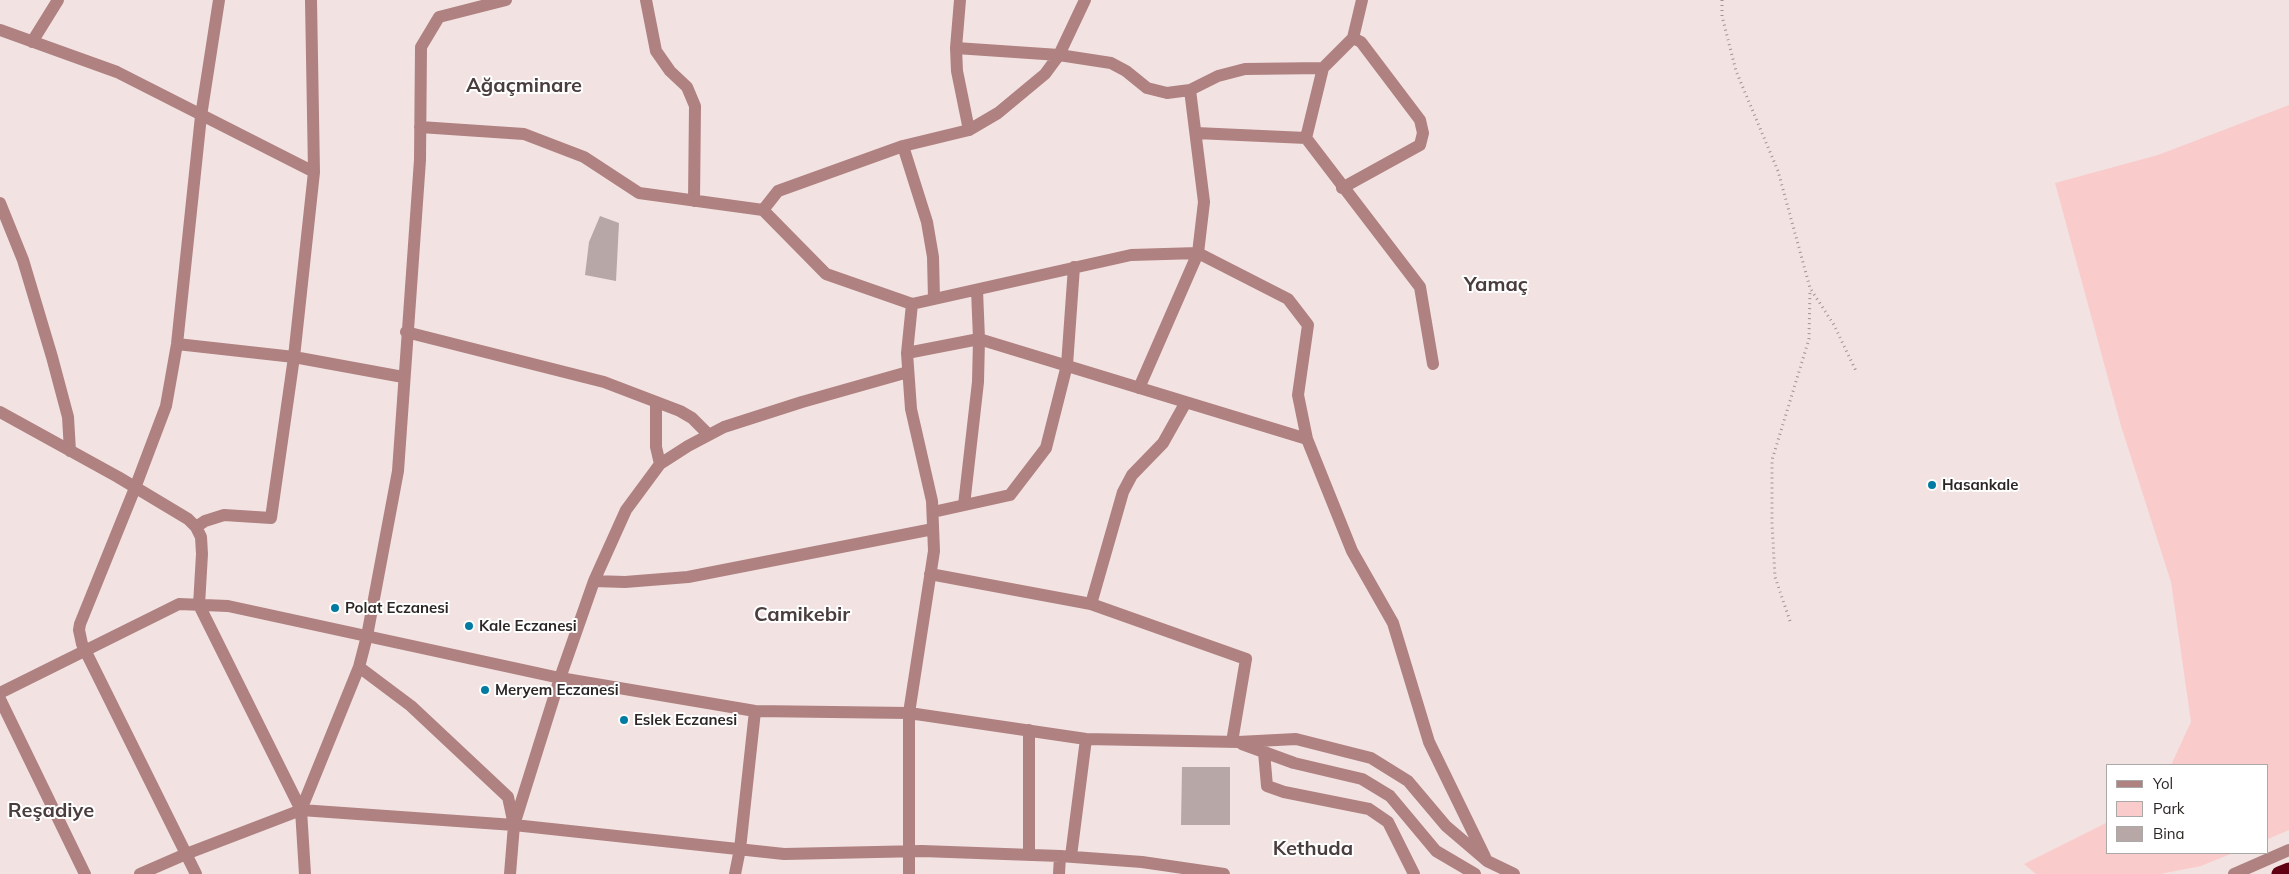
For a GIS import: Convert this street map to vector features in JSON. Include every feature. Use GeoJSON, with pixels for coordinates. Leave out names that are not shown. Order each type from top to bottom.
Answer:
{"type":"FeatureCollection","features":[{"type":"Feature","properties":{"kind":"highway"},"geometry":{"type":"LineString","coordinates":[[2279,874],[2289,870]]}},
{"type":"Feature","properties":{"kind":"street"},"geometry":{"type":"LineString","coordinates":[[32,42],[58,0]]}},
{"type":"Feature","properties":{"kind":"street"},"geometry":{"type":"LineString","coordinates":[[196,874],[86,652],[80,636],[80,624],[166,406],[177,344],[201,116],[219,0]]}},
{"type":"Feature","properties":{"kind":"street"},"geometry":{"type":"LineString","coordinates":[[196,527],[205,521],[224,515],[271,518],[294,357],[314,172],[311,0]]}},
{"type":"Feature","properties":{"kind":"street"},"geometry":{"type":"LineString","coordinates":[[301,810],[359,667],[367,636],[398,472],[406,332],[420,160],[421,47],[439,17],[506,0]]}},
{"type":"Feature","properties":{"kind":"street"},"geometry":{"type":"LineString","coordinates":[[646,0],[656,50],[670,71],[687,87],[695,106],[694,200]]}},
{"type":"Feature","properties":{"kind":"street"},"geometry":{"type":"LineString","coordinates":[[960,0],[956,48],[957,71],[969,130]]}},
{"type":"Feature","properties":{"kind":"street"},"geometry":{"type":"LineString","coordinates":[[763,210],[778,191],[903,146],[969,130],[998,113],[1045,74],[1059,54],[1085,0]]}},
{"type":"Feature","properties":{"kind":"street"},"geometry":{"type":"LineString","coordinates":[[1362,0],[1353,38],[1323,68],[1306,138],[1342,188],[1420,287],[1433,364]]}},
{"type":"Feature","properties":{"kind":"street"},"geometry":{"type":"LineString","coordinates":[[0,30],[117,72],[314,172]]}},
{"type":"Feature","properties":{"kind":"street"},"geometry":{"type":"LineString","coordinates":[[1342,188],[1420,145],[1423,133],[1420,120],[1360,42],[1353,38]]}},
{"type":"Feature","properties":{"kind":"street"},"geometry":{"type":"LineString","coordinates":[[956,48],[1059,54],[1112,63],[1153,91],[1167,93],[1190,90],[1218,76],[1246,69],[1323,68]]}},
{"type":"Feature","properties":{"kind":"street"},"geometry":{"type":"LineString","coordinates":[[1139,388],[1198,253],[1204,202],[1190,90]]}},
{"type":"Feature","properties":{"kind":"street"},"geometry":{"type":"LineString","coordinates":[[420,127],[524,134],[584,157],[639,193],[763,210],[826,274],[912,304],[1131,254],[1198,253],[1288,299],[1308,325],[1298,395],[1307,439],[1352,550],[1393,623],[1429,742],[1487,861]]}},
{"type":"Feature","properties":{"kind":"street"},"geometry":{"type":"LineString","coordinates":[[1196,133],[1306,138]]}},
{"type":"Feature","properties":{"kind":"street"},"geometry":{"type":"LineString","coordinates":[[903,146],[927,222],[933,257],[934,299]]}},
{"type":"Feature","properties":{"kind":"street"},"geometry":{"type":"LineString","coordinates":[[0,203],[23,260],[52,356],[68,417],[70,451]]}},
{"type":"Feature","properties":{"kind":"street"},"geometry":{"type":"LineString","coordinates":[[933,512],[1010,495],[1046,448],[1067,365],[1074,267]]}},
{"type":"Feature","properties":{"kind":"street"},"geometry":{"type":"LineString","coordinates":[[964,505],[974,425],[979,339],[977,290]]}},
{"type":"Feature","properties":{"kind":"street"},"geometry":{"type":"LineString","coordinates":[[909,874],[909,713],[934,550],[932,501],[911,409],[907,353],[912,304]]}},
{"type":"Feature","properties":{"kind":"street"},"geometry":{"type":"LineString","coordinates":[[406,332],[604,382],[680,411],[692,418],[709,435]]}},
{"type":"Feature","properties":{"kind":"street"},"geometry":{"type":"LineString","coordinates":[[907,353],[979,339],[1307,439]]}},
{"type":"Feature","properties":{"kind":"street"},"geometry":{"type":"LineString","coordinates":[[177,344],[294,357],[403,377]]}},
{"type":"Feature","properties":{"kind":"street"},"geometry":{"type":"LineString","coordinates":[[510,874],[514,825],[560,678],[594,581],[626,510],[660,464],[724,427],[802,402],[908,372]]}},
{"type":"Feature","properties":{"kind":"street"},"geometry":{"type":"LineString","coordinates":[[656,402],[656,447],[660,464]]}},
{"type":"Feature","properties":{"kind":"street"},"geometry":{"type":"LineString","coordinates":[[1090,604],[1123,492],[1132,475],[1167,438],[1186,402]]}},
{"type":"Feature","properties":{"kind":"street"},"geometry":{"type":"LineString","coordinates":[[0,412],[188,519],[196,527],[201,537],[202,554],[199,605],[301,810],[306,874]]}},
{"type":"Feature","properties":{"kind":"street"},"geometry":{"type":"LineString","coordinates":[[594,581],[625,582],[688,577],[933,528]]}},
{"type":"Feature","properties":{"kind":"street"},"geometry":{"type":"LineString","coordinates":[[930,574],[1090,604],[1246,659],[1235,742]]}},
{"type":"Feature","properties":{"kind":"street"},"geometry":{"type":"LineString","coordinates":[[0,693],[86,652],[179,604],[228,606],[560,678],[755,711],[909,713],[1086,739],[1235,742],[1296,739],[1371,758],[1408,781],[1446,826],[1487,861],[1514,874]]}},
{"type":"Feature","properties":{"kind":"street"},"geometry":{"type":"LineString","coordinates":[[359,667],[411,706],[508,796],[514,825]]}},
{"type":"Feature","properties":{"kind":"street"},"geometry":{"type":"LineString","coordinates":[[0,699],[85,874]]}},
{"type":"Feature","properties":{"kind":"street"},"geometry":{"type":"LineString","coordinates":[[735,874],[740,849],[755,711]]}},
{"type":"Feature","properties":{"kind":"street"},"geometry":{"type":"LineString","coordinates":[[1028,730],[1029,854]]}},
{"type":"Feature","properties":{"kind":"street"},"geometry":{"type":"LineString","coordinates":[[1059,874],[1065,856],[1086,739]]}},
{"type":"Feature","properties":{"kind":"street"},"geometry":{"type":"LineString","coordinates":[[1235,742],[1294,762],[1362,779],[1390,796],[1436,850],[1475,874]]}},
{"type":"Feature","properties":{"kind":"street"},"geometry":{"type":"LineString","coordinates":[[1264,752],[1268,786],[1284,792],[1370,809],[1388,822],[1414,874]]}},
{"type":"Feature","properties":{"kind":"street"},"geometry":{"type":"LineString","coordinates":[[140,874],[186,854],[301,810],[514,825],[784,854],[908,851],[1029,854],[1142,862],[1224,874]]}},
{"type":"Feature","properties":{"kind":"street"},"geometry":{"type":"LineString","coordinates":[[2234,874],[2289,850]]}},
{"type":"Feature","properties":{"kind":"path"},"geometry":{"type":"LineString","coordinates":[[1722,0],[1722,16],[1736,71],[1778,171],[1810,288],[1809,339],[1772,460],[1772,524],[1775,577],[1790,621]]}},
{"type":"Feature","properties":{"kind":"path"},"geometry":{"type":"LineString","coordinates":[[1810,288],[1834,325],[1857,373]]}},
{"type":"Feature","properties":{"kind":"green space"},"geometry":{"type":"Polygon","coordinates":[[[2289,105],[2289,830],[2269,839],[2269,764],[2171,764],[2191,722],[2171,582],[2121,426],[2055,183],[2158,155],[2289,105]]]}},
{"type":"Feature","properties":{"kind":"green space"},"geometry":{"type":"Polygon","coordinates":[[[2106,823],[2106,854],[2231,854],[2201,866],[2160,874],[2036,874],[2024,864],[2106,823]]]}},
{"type":"Feature","properties":{"kind":"building"},"geometry":{"type":"Polygon","coordinates":[[[600,216],[619,223],[616,281],[585,275],[589,242],[600,216]]]}},
{"type":"Feature","properties":{"kind":"building"},"geometry":{"type":"Polygon","coordinates":[[[1182,767],[1230,767],[1230,825],[1181,825],[1182,767]]]}},
{"type":"Feature","properties":{"kind":"place","name":"Hasankale"},"geometry":{"type":"Point","coordinates":[1932,485]}},
{"type":"Feature","properties":{"kind":"place","name":"Polat Eczanesi"},"geometry":{"type":"Point","coordinates":[335,608]}},
{"type":"Feature","properties":{"kind":"place","name":"Kale Eczanesi"},"geometry":{"type":"Point","coordinates":[469,626]}},
{"type":"Feature","properties":{"kind":"place","name":"Meryem Eczanesi"},"geometry":{"type":"Point","coordinates":[485,690]}},
{"type":"Feature","properties":{"kind":"place","name":"Eslek Eczanesi"},"geometry":{"type":"Point","coordinates":[624,720]}},
{"type":"Feature","properties":{"kind":"district","name":"Ağaçminare"},"geometry":{"type":"Point","coordinates":[524,86]}},
{"type":"Feature","properties":{"kind":"district","name":"Yamaç"},"geometry":{"type":"Point","coordinates":[1496,285]}},
{"type":"Feature","properties":{"kind":"district","name":"Camikebir"},"geometry":{"type":"Point","coordinates":[802,615]}},
{"type":"Feature","properties":{"kind":"district","name":"Reşadiye"},"geometry":{"type":"Point","coordinates":[51,811]}},
{"type":"Feature","properties":{"kind":"district","name":"Kethuda"},"geometry":{"type":"Point","coordinates":[1313,849]}}]}
